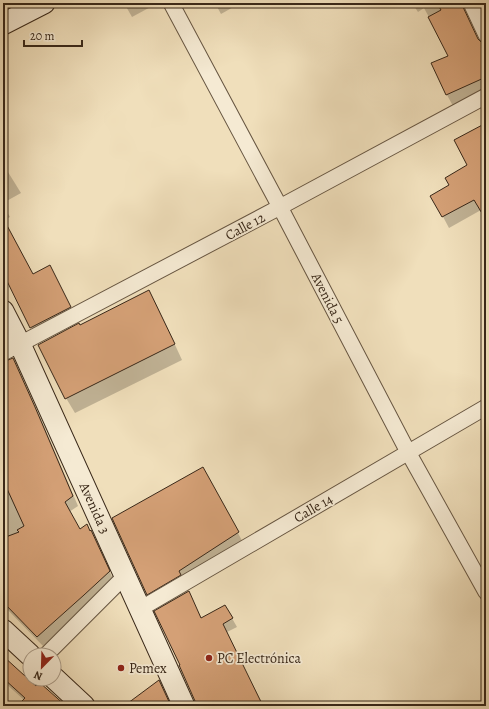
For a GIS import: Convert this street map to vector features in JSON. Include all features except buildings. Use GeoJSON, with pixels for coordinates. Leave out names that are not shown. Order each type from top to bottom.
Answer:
{"type":"FeatureCollection","features":[{"type":"Feature","properties":{"kind":"main road"},"geometry":{"type":"LineString","coordinates":[[3,24],[44,3]]}},
{"type":"Feature","properties":{"kind":"main road","name":"Avenida 3"},"geometry":{"type":"LineString","coordinates":[[3,311],[12,349],[125,576],[184,706]]}},
{"type":"Feature","properties":{"kind":"main road"},"geometry":{"type":"LineString","coordinates":[[3,630],[22,648]]}},
{"type":"Feature","properties":{"kind":"main road"},"geometry":{"type":"LineString","coordinates":[[62,685],[84,706]]}},
{"type":"Feature","properties":{"kind":"street","name":"Avenida 5"},"geometry":{"type":"LineString","coordinates":[[172,3],[408,452],[486,592]]}},
{"type":"Feature","properties":{"kind":"street"},"geometry":{"type":"LineString","coordinates":[[471,3],[486,35]]}},
{"type":"Feature","properties":{"kind":"street","name":"Calle 12"},"geometry":{"type":"LineString","coordinates":[[12,349],[486,96]]}},
{"type":"Feature","properties":{"kind":"street","name":"Calle 14"},"geometry":{"type":"LineString","coordinates":[[140,609],[486,407]]}},
{"type":"Feature","properties":{"kind":"street"},"geometry":{"type":"LineString","coordinates":[[54,647],[125,576]]}},
{"type":"Feature","properties":{"kind":"place","name":"PC Electrónica"},"geometry":{"type":"Point","coordinates":[209,658]}},
{"type":"Feature","properties":{"kind":"place","name":"Pemex"},"geometry":{"type":"Point","coordinates":[121,668]}}]}
